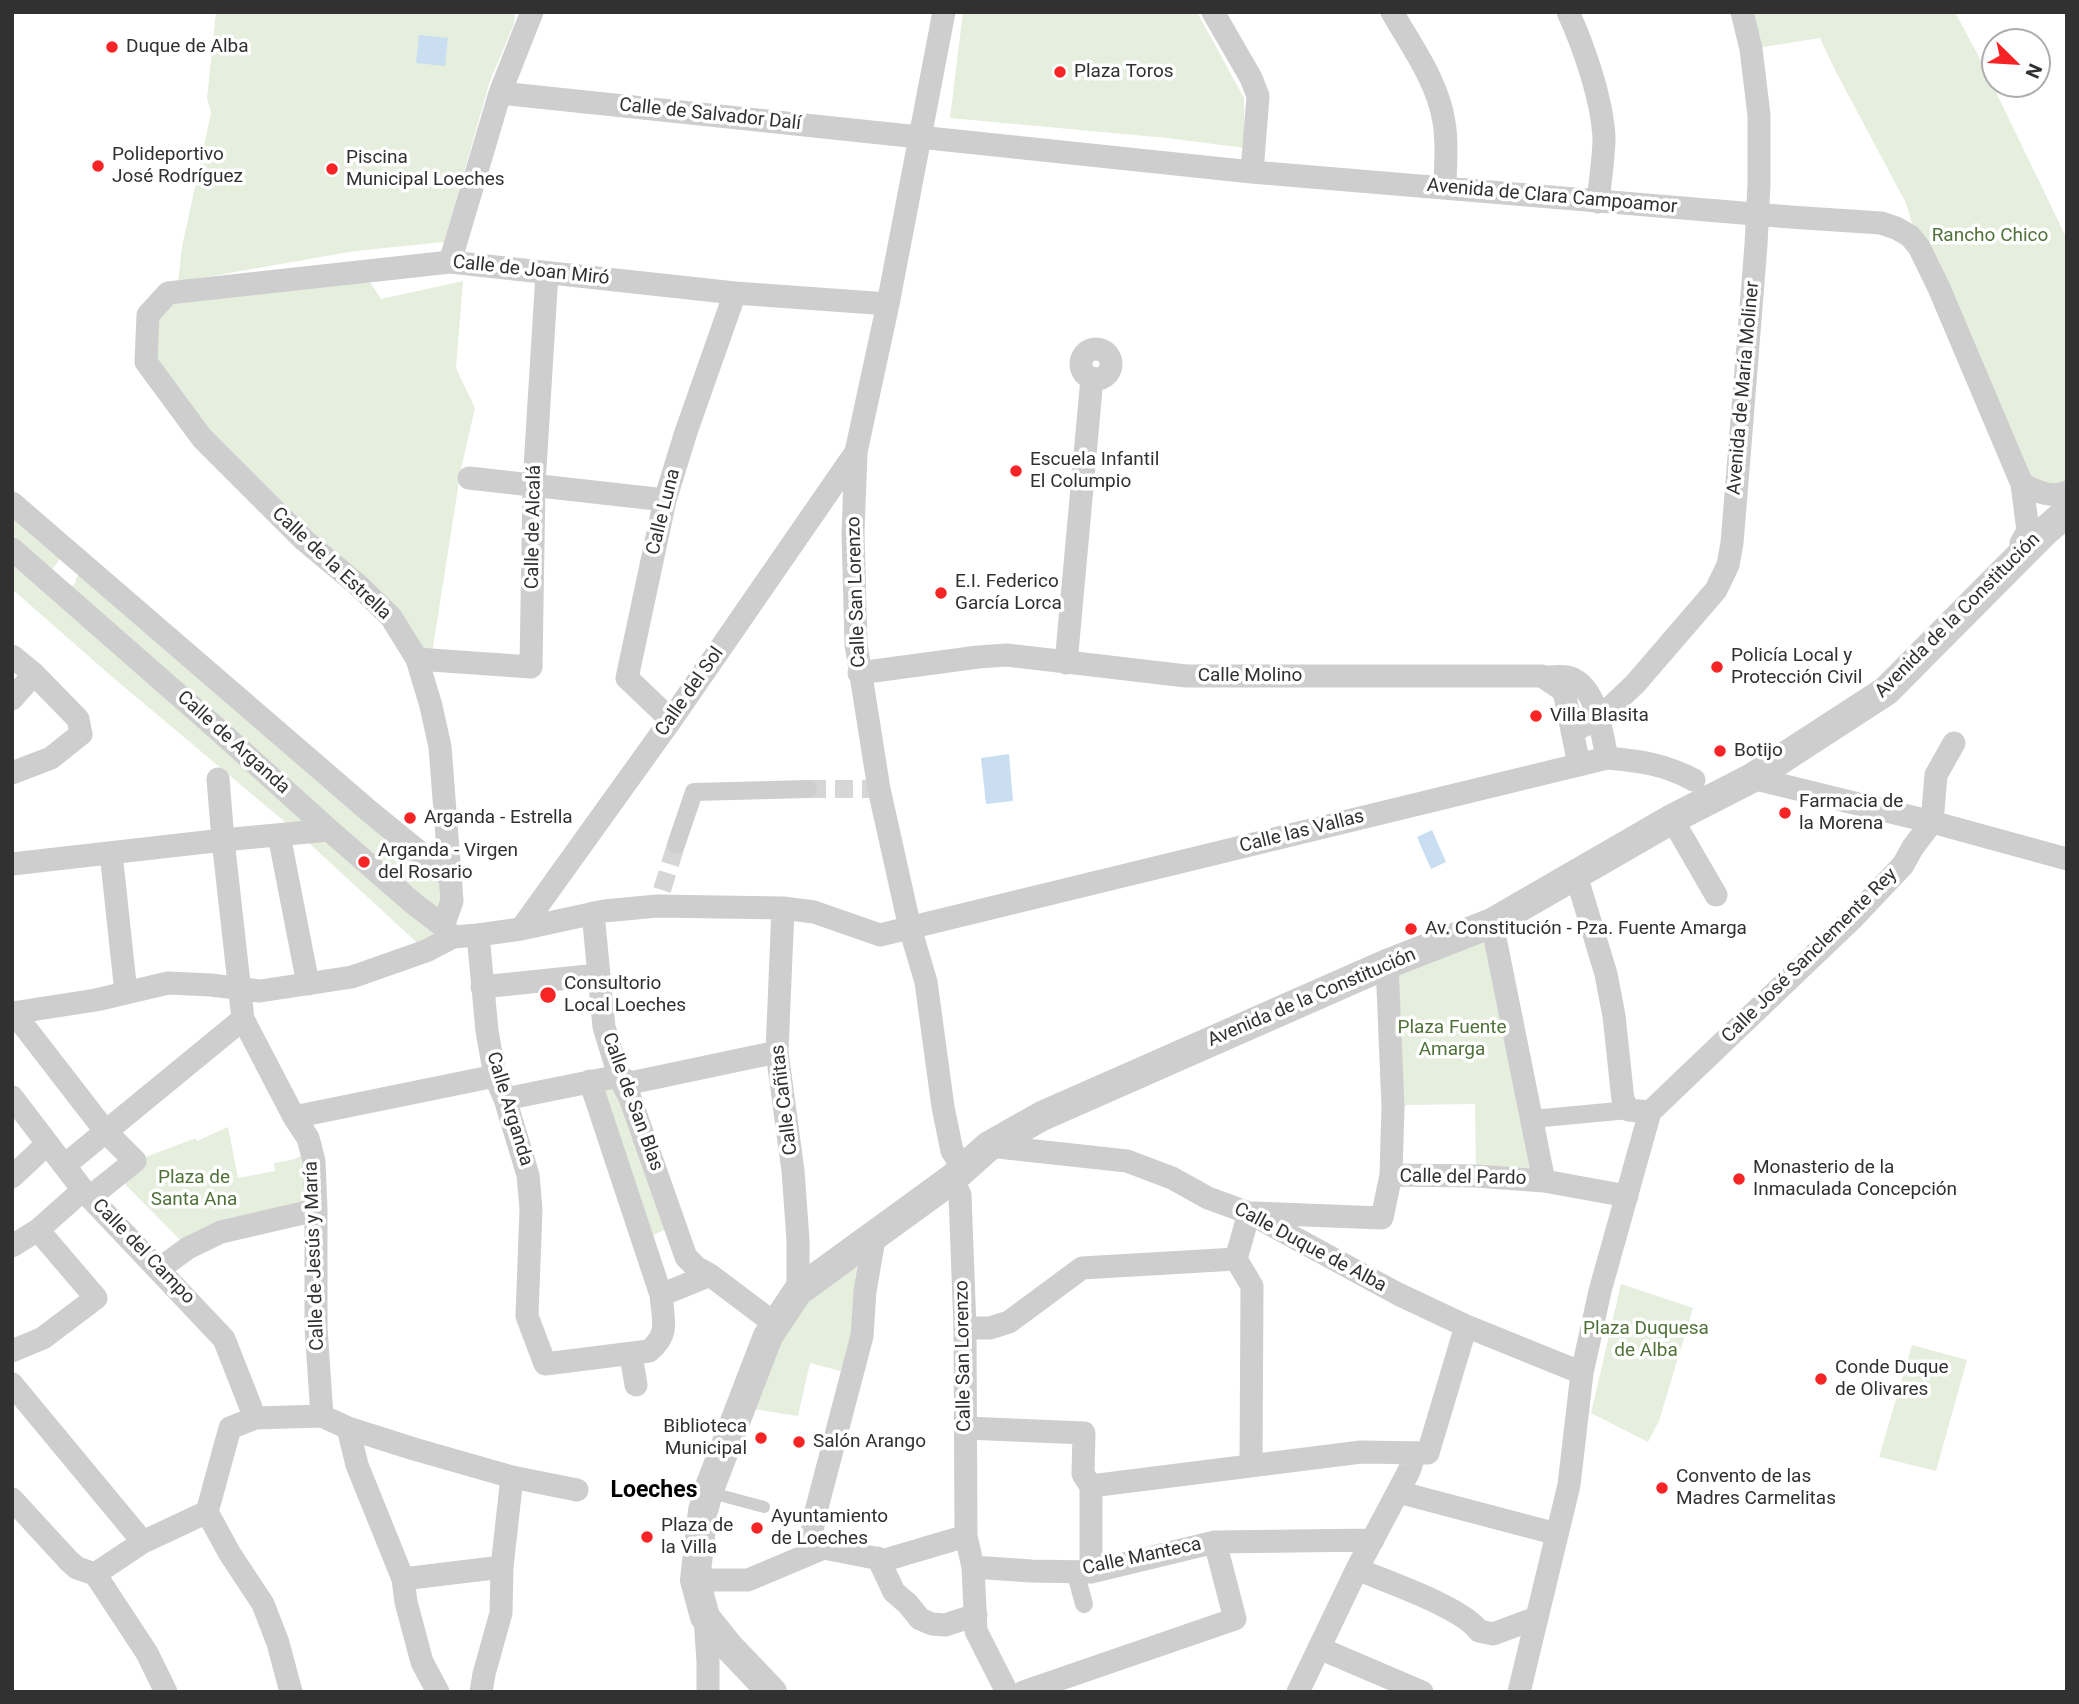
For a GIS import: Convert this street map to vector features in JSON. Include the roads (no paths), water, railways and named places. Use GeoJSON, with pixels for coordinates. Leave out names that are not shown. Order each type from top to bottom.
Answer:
{"type":"FeatureCollection","features":[{"type":"Feature","properties":{"kind":"street"},"geometry":{"type":"LineString","coordinates":[[450,262],[500,93],[532,12]]}},
{"type":"Feature","properties":{"kind":"street","name":"Calle San Lorenzo"},"geometry":{"type":"LineString","coordinates":[[944,12],[888,304],[856,452],[853,533],[859,673],[879,789],[910,928],[926,982],[943,1107],[958,1174],[965,1328],[966,1536]]}},
{"type":"Feature","properties":{"kind":"street"},"geometry":{"type":"LineString","coordinates":[[1213,12],[1251,78],[1258,96],[1252,172]]}},
{"type":"Feature","properties":{"kind":"street"},"geometry":{"type":"LineString","coordinates":[[1392,12],[1432,82],[1444,121],[1445,188]]}},
{"type":"Feature","properties":{"kind":"street"},"geometry":{"type":"LineString","coordinates":[[1568,12],[1594,84],[1604,135],[1598,202]]}},
{"type":"Feature","properties":{"kind":"street","name":"Avenida de María Moliner"},"geometry":{"type":"LineString","coordinates":[[1573,731],[1599,718],[1635,684],[1716,590],[1728,565],[1733,531],[1757,214],[1759,115],[1751,48],[1742,12]]}},
{"type":"Feature","properties":{"kind":"street","name":"Calle de Salvador Dalí"},"geometry":{"type":"LineString","coordinates":[[500,93],[921,138]]}},
{"type":"Feature","properties":{"kind":"street","name":"Avenida de Clara Campoamor"},"geometry":{"type":"LineString","coordinates":[[921,138],[1252,172],[1881,223],[1896,228],[1910,236],[1919,247],[2022,484],[2028,531],[2021,543]]}},
{"type":"Feature","properties":{"kind":"street","name":"Calle de Joan Miró"},"geometry":{"type":"LineString","coordinates":[[146,362],[148,315],[168,293],[450,262],[735,293],[888,304]]}},
{"type":"Feature","properties":{"kind":"street","name":"Calle de Alcalá"},"geometry":{"type":"LineString","coordinates":[[417,659],[531,667],[534,484],[547,272]]}},
{"type":"Feature","properties":{"kind":"street","name":"Calle Luna"},"geometry":{"type":"LineString","coordinates":[[671,720],[627,678],[665,500],[735,293]]}},
{"type":"Feature","properties":{"kind":"street","name":"Calle de la Estrella"},"geometry":{"type":"LineString","coordinates":[[146,362],[202,438],[304,540],[391,617],[417,659],[440,747],[451,878],[452,901],[448,931]]}},
{"type":"Feature","properties":{"kind":"street"},"geometry":{"type":"LineString","coordinates":[[1066,663],[1092,378]]}},
{"type":"Feature","properties":{"kind":"street","name":"Calle del Sol"},"geometry":{"type":"LineString","coordinates":[[521,929],[671,720],[856,452]]}},
{"type":"Feature","properties":{"kind":"street"},"geometry":{"type":"LineString","coordinates":[[470,478],[665,500]]}},
{"type":"Feature","properties":{"kind":"street"},"geometry":{"type":"LineString","coordinates":[[2022,484],[2057,496],[2066,506]]}},
{"type":"Feature","properties":{"kind":"street","name":"Calle de Arganda"},"geometry":{"type":"LineString","coordinates":[[12,503],[369,811],[451,878]]}},
{"type":"Feature","properties":{"kind":"street","name":"Avenida de la Constitución"},"geometry":{"type":"LineString","coordinates":[[695,1580],[703,1511],[708,1492],[768,1336],[798,1291],[958,1174],[989,1146],[1042,1116],[1387,964],[1492,923],[1576,875],[1695,800],[1752,778],[1886,691],[2044,532],[2066,506]]}},
{"type":"Feature","properties":{"kind":"street","name":"Calle de Arganda"},"geometry":{"type":"LineString","coordinates":[[12,549],[329,830],[448,931]]}},
{"type":"Feature","properties":{"kind":"street"},"geometry":{"type":"LineString","coordinates":[[51,583],[74,556]]}},
{"type":"Feature","properties":{"kind":"street","name":"Calle Molino"},"geometry":{"type":"LineString","coordinates":[[859,673],[1007,655],[1186,676],[1569,677],[1580,684],[1592,701],[1599,718],[1607,758]]}},
{"type":"Feature","properties":{"kind":"street"},"geometry":{"type":"LineString","coordinates":[[12,656],[34,674],[78,719],[81,734],[51,758],[12,773]]}},
{"type":"Feature","properties":{"kind":"street"},"geometry":{"type":"LineString","coordinates":[[12,699],[34,674]]}},
{"type":"Feature","properties":{"kind":"street"},"geometry":{"type":"LineString","coordinates":[[1542,676],[1564,691],[1579,765]]}},
{"type":"Feature","properties":{"kind":"street","name":"Calle José Sanclemente Rey"},"geometry":{"type":"LineString","coordinates":[[1640,1111],[1851,920],[1903,865],[1932,821],[1936,775],[1954,743]]}},
{"type":"Feature","properties":{"kind":"street","name":"Calle las Vallas"},"geometry":{"type":"LineString","coordinates":[[448,931],[478,935],[521,929],[659,898],[814,912],[880,935],[1607,758],[1650,762],[1678,771],[1695,800]]}},
{"type":"Feature","properties":{"kind":"street"},"geometry":{"type":"LineString","coordinates":[[1752,778],[1932,821],[2067,859]]}},
{"type":"Feature","properties":{"kind":"street","name":"Calle de Jesús y María"},"geometry":{"type":"LineString","coordinates":[[218,779],[243,1020],[294,1117],[308,1138],[314,1161],[316,1328],[322,1416]]}},
{"type":"Feature","properties":{"kind":"street"},"geometry":{"type":"LineString","coordinates":[[676,845],[694,792],[808,789]]}},
{"type":"Feature","properties":{"kind":"street"},"geometry":{"type":"LineString","coordinates":[[1695,800],[1716,895]]}},
{"type":"Feature","properties":{"kind":"street"},"geometry":{"type":"LineString","coordinates":[[12,864],[223,839],[329,830]]}},
{"type":"Feature","properties":{"kind":"street"},"geometry":{"type":"LineString","coordinates":[[279,835],[308,984]]}},
{"type":"Feature","properties":{"kind":"street"},"geometry":{"type":"LineString","coordinates":[[111,853],[126,993]]}},
{"type":"Feature","properties":{"kind":"street"},"geometry":{"type":"LineString","coordinates":[[1576,875],[1606,974],[1614,1016],[1623,1100],[1640,1111]]}},
{"type":"Feature","properties":{"kind":"street","name":"Calle Cañitas"},"geometry":{"type":"LineString","coordinates":[[783,908],[777,1052],[793,1171],[798,1240],[798,1291]]}},
{"type":"Feature","properties":{"kind":"street","name":"Calle de San Blas"},"geometry":{"type":"LineString","coordinates":[[593,913],[604,1027],[619,1076],[686,1257],[697,1268],[775,1324]]}},
{"type":"Feature","properties":{"kind":"street"},"geometry":{"type":"LineString","coordinates":[[1492,923],[1544,1181]]}},
{"type":"Feature","properties":{"kind":"street"},"geometry":{"type":"LineString","coordinates":[[12,1246],[135,1161],[106,1132],[13,1013],[168,983],[260,991],[352,977],[426,951],[448,931]]}},
{"type":"Feature","properties":{"kind":"street","name":"Calle Arganda"},"geometry":{"type":"LineString","coordinates":[[478,935],[487,1031],[495,1076],[505,1099],[528,1175],[531,1209],[527,1316],[545,1364],[631,1355]]}},
{"type":"Feature","properties":{"kind":"street"},"geometry":{"type":"LineString","coordinates":[[1387,964],[1393,1107],[1391,1175]]}},
{"type":"Feature","properties":{"kind":"street"},"geometry":{"type":"LineString","coordinates":[[482,987],[598,975]]}},
{"type":"Feature","properties":{"kind":"street"},"geometry":{"type":"LineString","coordinates":[[65,1165],[243,1020]]}},
{"type":"Feature","properties":{"kind":"street"},"geometry":{"type":"LineString","coordinates":[[505,1099],[619,1076],[630,1083],[777,1052]]}},
{"type":"Feature","properties":{"kind":"street"},"geometry":{"type":"LineString","coordinates":[[294,1117],[495,1076]]}},
{"type":"Feature","properties":{"kind":"street","name":"Calle de San Blas"},"geometry":{"type":"LineString","coordinates":[[590,1081],[661,1295],[664,1332],[659,1343],[649,1352],[631,1355]]}},
{"type":"Feature","properties":{"kind":"street","name":"Calle del Campo"},"geometry":{"type":"LineString","coordinates":[[12,1097],[87,1193],[224,1339],[255,1418]]}},
{"type":"Feature","properties":{"kind":"street"},"geometry":{"type":"LineString","coordinates":[[1532,1119],[1640,1111]]}},
{"type":"Feature","properties":{"kind":"street"},"geometry":{"type":"LineString","coordinates":[[1519,1692],[1569,1485],[1582,1374],[1600,1291],[1627,1196],[1640,1111]]}},
{"type":"Feature","properties":{"kind":"street"},"geometry":{"type":"LineString","coordinates":[[12,1177],[47,1144]]}},
{"type":"Feature","properties":{"kind":"street","name":"Calle Duque de Alba"},"geometry":{"type":"LineString","coordinates":[[989,1146],[1127,1161],[1172,1178],[1249,1213],[1398,1294],[1466,1326],[1582,1374]]}},
{"type":"Feature","properties":{"kind":"street","name":"Calle del Pardo"},"geometry":{"type":"LineString","coordinates":[[1249,1213],[1382,1218],[1391,1175],[1476,1176],[1544,1181],[1627,1196]]}},
{"type":"Feature","properties":{"kind":"street"},"geometry":{"type":"LineString","coordinates":[[159,1269],[188,1248],[221,1232],[316,1210]]}},
{"type":"Feature","properties":{"kind":"street"},"geometry":{"type":"LineString","coordinates":[[1249,1213],[1236,1259],[1252,1286],[1251,1466]]}},
{"type":"Feature","properties":{"kind":"street"},"geometry":{"type":"LineString","coordinates":[[643,1239],[675,1226]]}},
{"type":"Feature","properties":{"kind":"street"},"geometry":{"type":"LineString","coordinates":[[12,1351],[43,1338],[96,1298],[38,1230]]}},
{"type":"Feature","properties":{"kind":"street"},"geometry":{"type":"LineString","coordinates":[[808,1554],[815,1515],[862,1336],[864,1291],[875,1234]]}},
{"type":"Feature","properties":{"kind":"street"},"geometry":{"type":"LineString","coordinates":[[965,1328],[990,1328],[1009,1322],[1082,1268],[1236,1259]]}},
{"type":"Feature","properties":{"kind":"street"},"geometry":{"type":"LineString","coordinates":[[661,1295],[710,1275]]}},
{"type":"Feature","properties":{"kind":"street"},"geometry":{"type":"LineString","coordinates":[[1298,1692],[1357,1569],[1421,1453],[1466,1326]]}},
{"type":"Feature","properties":{"kind":"street"},"geometry":{"type":"LineString","coordinates":[[631,1355],[636,1385]]}},
{"type":"Feature","properties":{"kind":"street"},"geometry":{"type":"LineString","coordinates":[[12,1384],[143,1542]]}},
{"type":"Feature","properties":{"kind":"street"},"geometry":{"type":"LineString","coordinates":[[291,1692],[264,1604],[230,1554],[207,1513],[230,1427],[255,1418],[322,1416],[348,1428],[512,1477],[577,1490]]}},
{"type":"Feature","properties":{"kind":"street"},"geometry":{"type":"LineString","coordinates":[[348,1428],[357,1465],[403,1579],[406,1602],[422,1662],[438,1692]]}},
{"type":"Feature","properties":{"kind":"street"},"geometry":{"type":"LineString","coordinates":[[966,1428],[1084,1433],[1083,1474],[1091,1486],[1083,1572],[1084,1604]]}},
{"type":"Feature","properties":{"kind":"street"},"geometry":{"type":"LineString","coordinates":[[1091,1486],[1361,1452],[1421,1453]]}},
{"type":"Feature","properties":{"kind":"street"},"geometry":{"type":"LineString","coordinates":[[481,1692],[501,1613],[502,1567],[512,1477]]}},
{"type":"Feature","properties":{"kind":"street"},"geometry":{"type":"LineString","coordinates":[[1398,1492],[1557,1534]]}},
{"type":"Feature","properties":{"kind":"street"},"geometry":{"type":"LineString","coordinates":[[12,1499],[69,1561],[77,1568],[95,1574],[147,1653],[166,1692]]}},
{"type":"Feature","properties":{"kind":"street"},"geometry":{"type":"LineString","coordinates":[[95,1574],[143,1542],[207,1513]]}},
{"type":"Feature","properties":{"kind":"street"},"geometry":{"type":"LineString","coordinates":[[708,1692],[705,1617],[695,1580],[748,1580],[824,1548],[885,1560],[966,1536],[973,1567],[976,1631],[1007,1692]]}},
{"type":"Feature","properties":{"kind":"street","name":"Calle Manteca"},"geometry":{"type":"LineString","coordinates":[[973,1567],[1083,1572],[1215,1542],[1373,1540]]}},
{"type":"Feature","properties":{"kind":"street"},"geometry":{"type":"LineString","coordinates":[[1023,1692],[1098,1657],[1235,1619],[1215,1542]]}},
{"type":"Feature","properties":{"kind":"street"},"geometry":{"type":"LineString","coordinates":[[878,1558],[894,1592],[920,1619],[945,1625],[976,1615]]}},
{"type":"Feature","properties":{"kind":"street"},"geometry":{"type":"LineString","coordinates":[[403,1579],[502,1567]]}},
{"type":"Feature","properties":{"kind":"street"},"geometry":{"type":"LineString","coordinates":[[1357,1569],[1447,1608],[1473,1623],[1479,1631],[1493,1634],[1536,1618]]}},
{"type":"Feature","properties":{"kind":"street"},"geometry":{"type":"LineString","coordinates":[[705,1617],[772,1692]]}},
{"type":"Feature","properties":{"kind":"street"},"geometry":{"type":"LineString","coordinates":[[1319,1648],[1422,1692]]}},
{"type":"Feature","properties":{"kind":"lane"},"geometry":{"type":"LineString","coordinates":[[1870,703],[1896,663],[2021,543],[2066,506]]}},
{"type":"Feature","properties":{"kind":"lane"},"geometry":{"type":"LineString","coordinates":[[708,1492],[764,1507]]}},
{"type":"Feature","properties":{"kind":"water"},"geometry":{"type":"Polygon","coordinates":[[[419,35],[448,38],[445,66],[416,63],[419,35]]]}},
{"type":"Feature","properties":{"kind":"water"},"geometry":{"type":"Polygon","coordinates":[[[1009,754],[1013,801],[986,804],[981,758],[1009,754]]]}},
{"type":"Feature","properties":{"kind":"water"},"geometry":{"type":"Polygon","coordinates":[[[1432,830],[1446,862],[1431,869],[1417,837],[1432,830]]]}},
{"type":"Feature","properties":{"kind":"tunnel"},"geometry":{"type":"LineString","coordinates":[[808,789],[879,789]]}},
{"type":"Feature","properties":{"kind":"tunnel"},"geometry":{"type":"LineString","coordinates":[[662,890],[676,845]]}},
{"type":"Feature","properties":{"kind":"place","name":"Duque de Alba"},"geometry":{"type":"Point","coordinates":[112,47]}},
{"type":"Feature","properties":{"kind":"place","name":"Plaza Toros"},"geometry":{"type":"Point","coordinates":[1060,72]}},
{"type":"Feature","properties":{"kind":"place","name":"Polideportivo José Rodríguez"},"geometry":{"type":"Point","coordinates":[98,166]}},
{"type":"Feature","properties":{"kind":"place","name":"Piscina Municipal Loeches"},"geometry":{"type":"Point","coordinates":[332,169]}},
{"type":"Feature","properties":{"kind":"place","name":"Escuela Infantil El Columpio"},"geometry":{"type":"Point","coordinates":[1016,471]}},
{"type":"Feature","properties":{"kind":"place","name":"E.I. Federico García Lorca"},"geometry":{"type":"Point","coordinates":[941,593]}},
{"type":"Feature","properties":{"kind":"place","name":"Policía Local y Protección Civil"},"geometry":{"type":"Point","coordinates":[1717,667]}},
{"type":"Feature","properties":{"kind":"place","name":"Villa Blasita"},"geometry":{"type":"Point","coordinates":[1536,716]}},
{"type":"Feature","properties":{"kind":"place","name":"Botijo"},"geometry":{"type":"Point","coordinates":[1720,751]}},
{"type":"Feature","properties":{"kind":"place","name":"Farmacia de la Morena"},"geometry":{"type":"Point","coordinates":[1785,813]}},
{"type":"Feature","properties":{"kind":"place","name":"Arganda - Estrella"},"geometry":{"type":"Point","coordinates":[410,818]}},
{"type":"Feature","properties":{"kind":"place","name":"Arganda - Virgen del Rosario"},"geometry":{"type":"Point","coordinates":[364,862]}},
{"type":"Feature","properties":{"kind":"place","name":"Av. Constitución - Pza. Fuente Amarga"},"geometry":{"type":"Point","coordinates":[1411,929]}},
{"type":"Feature","properties":{"kind":"place","name":"Consultorio Local Loeches"},"geometry":{"type":"Point","coordinates":[548,995]}},
{"type":"Feature","properties":{"kind":"place","name":"Monasterio de la Inmaculada Concepción"},"geometry":{"type":"Point","coordinates":[1739,1179]}},
{"type":"Feature","properties":{"kind":"place","name":"Conde Duque de Olivares"},"geometry":{"type":"Point","coordinates":[1821,1379]}},
{"type":"Feature","properties":{"kind":"place","name":"Biblioteca Municipal"},"geometry":{"type":"Point","coordinates":[761,1438]}},
{"type":"Feature","properties":{"kind":"place","name":"Salón Arango"},"geometry":{"type":"Point","coordinates":[799,1442]}},
{"type":"Feature","properties":{"kind":"place","name":"Convento de las Madres Carmelitas"},"geometry":{"type":"Point","coordinates":[1662,1488]}},
{"type":"Feature","properties":{"kind":"place","name":"Ayuntamiento de Loeches"},"geometry":{"type":"Point","coordinates":[757,1528]}},
{"type":"Feature","properties":{"kind":"place","name":"Plaza de la Villa"},"geometry":{"type":"Point","coordinates":[647,1537]}},
{"type":"Feature","properties":{"kind":"district","name":"Loeches"},"geometry":{"type":"Point","coordinates":[654,1491]}},
{"type":"Feature","properties":{"kind":"park label","name":"Rancho Chico"},"geometry":{"type":"Point","coordinates":[1990,236]}},
{"type":"Feature","properties":{"kind":"park label","name":"Plaza Fuente Amarga"},"geometry":{"type":"Point","coordinates":[1452,1039]}},
{"type":"Feature","properties":{"kind":"park label","name":"Plaza de Santa Ana"},"geometry":{"type":"Point","coordinates":[194,1189]}},
{"type":"Feature","properties":{"kind":"park label","name":"Plaza Duquesa de Alba"},"geometry":{"type":"Point","coordinates":[1646,1340]}}]}
